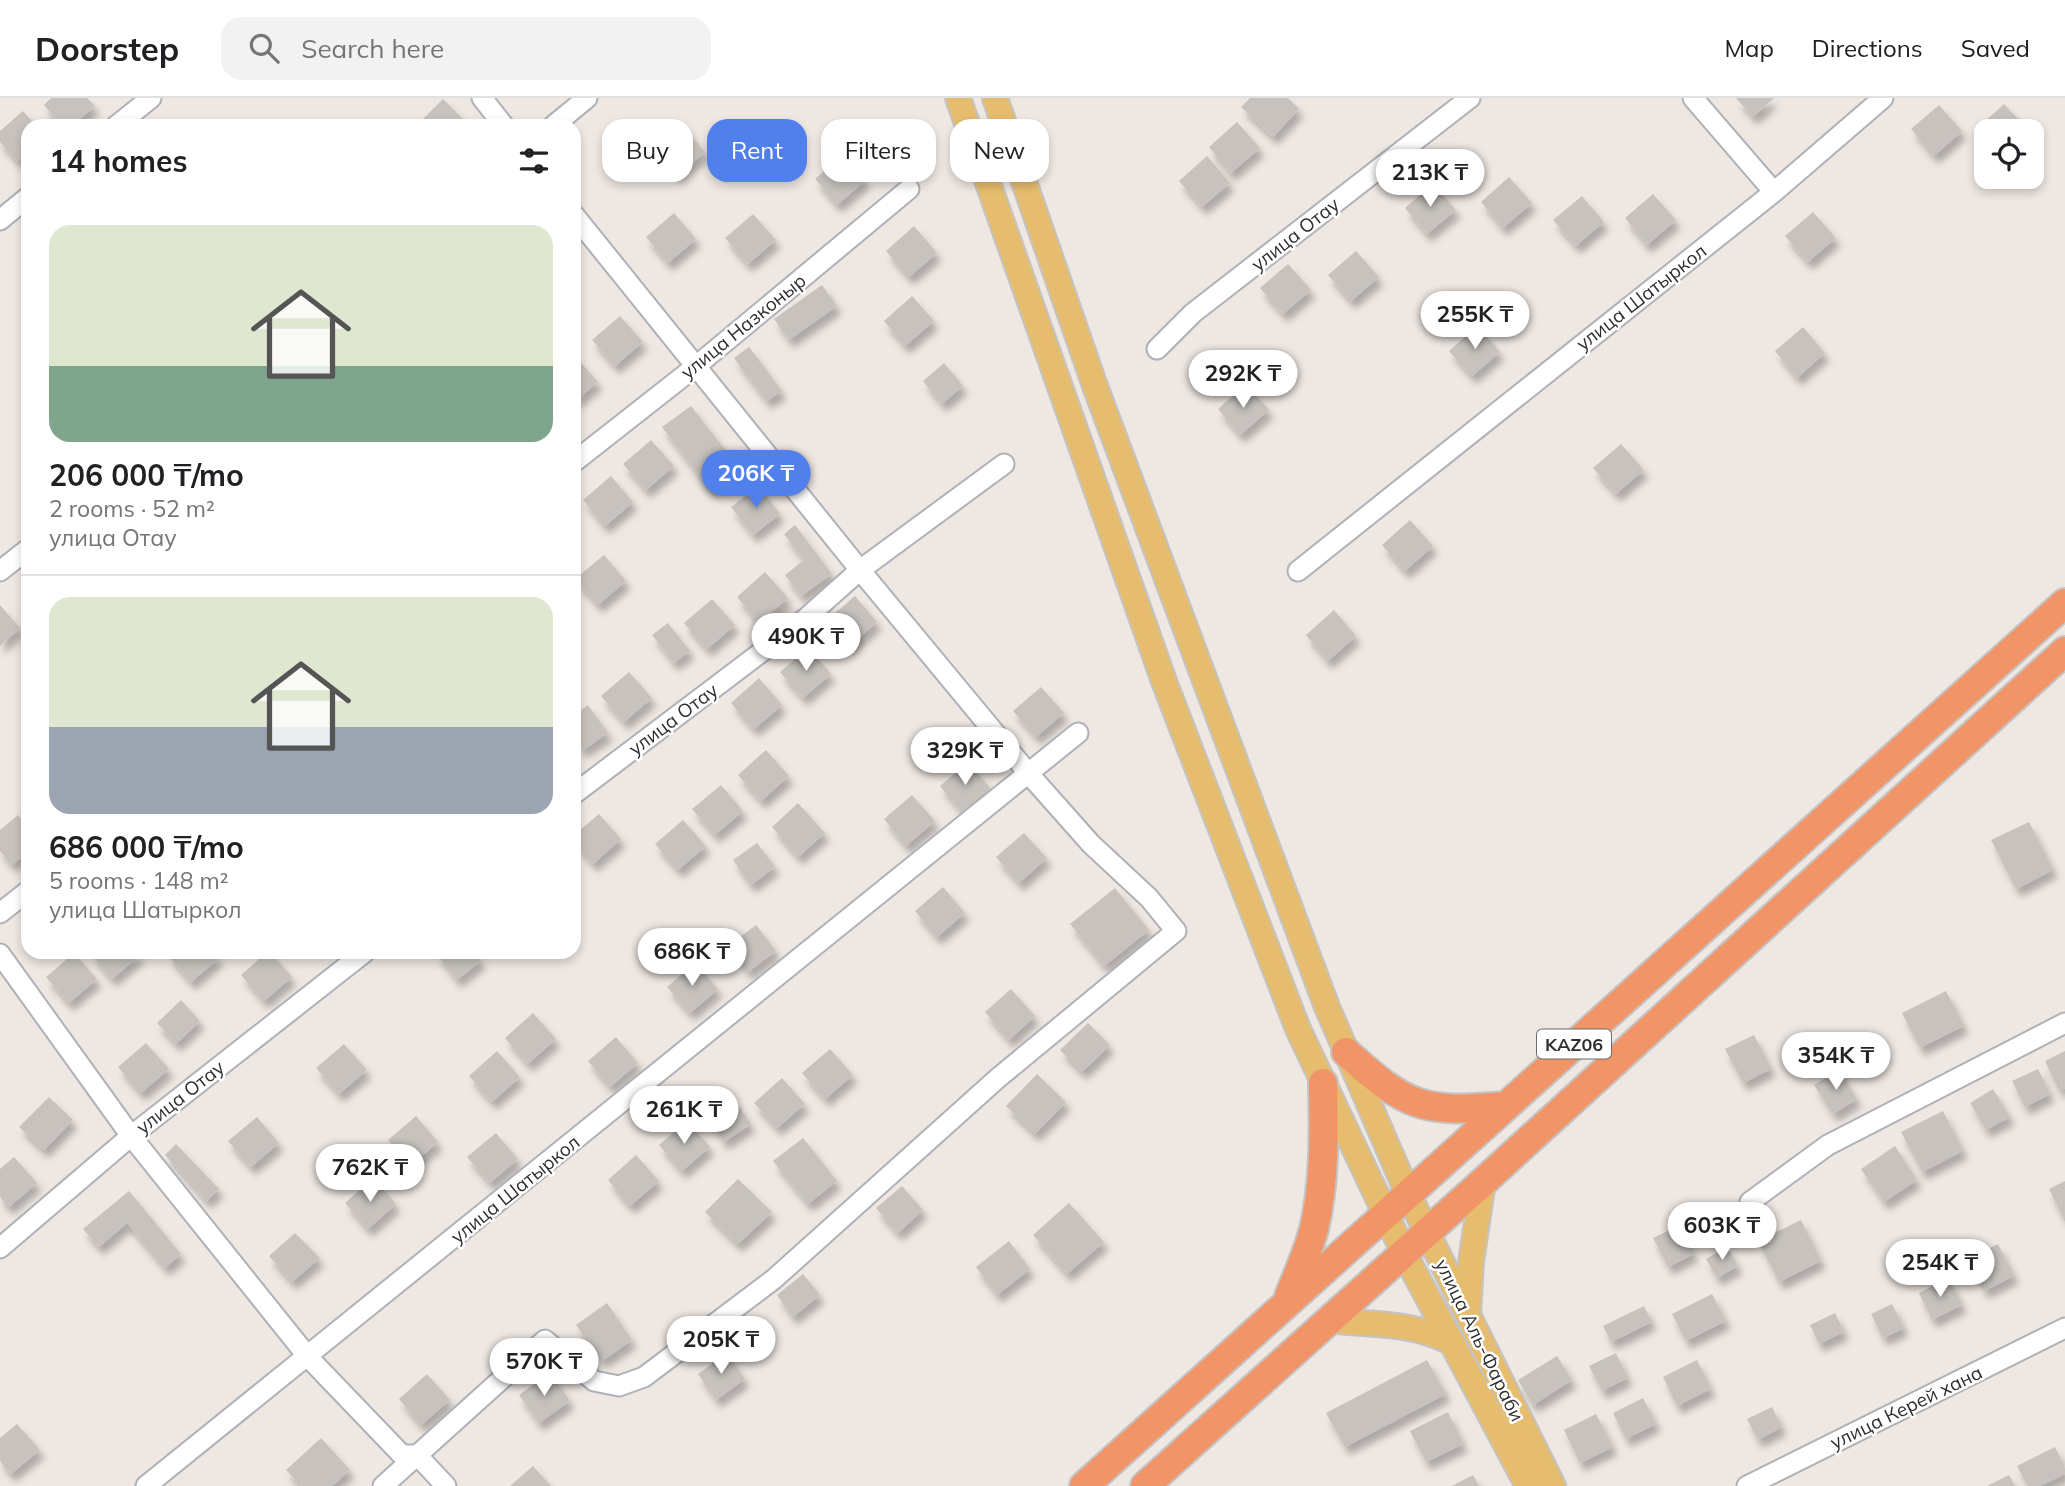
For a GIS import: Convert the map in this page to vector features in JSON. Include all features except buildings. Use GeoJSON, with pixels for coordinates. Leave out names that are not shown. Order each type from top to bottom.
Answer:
{"type":"FeatureCollection","features":[{"type":"Feature","properties":{"kind":"highway","name":"KАZ06"},"geometry":{"type":"LineString","coordinates":[[1084,1486],[2065,603]]}},
{"type":"Feature","properties":{"kind":"highway","name":"KАZ06"},"geometry":{"type":"LineString","coordinates":[[1145,1486],[2065,651]]}},
{"type":"Feature","properties":{"kind":"highway"},"geometry":{"type":"LineString","coordinates":[[1346,1052],[1380,1083],[1412,1102],[1447,1110],[1506,1106]]}},
{"type":"Feature","properties":{"kind":"highway"},"geometry":{"type":"LineString","coordinates":[[1285,1306],[1310,1241],[1321,1191],[1323,1083]]}},
{"type":"Feature","properties":{"kind":"main road","name":"улица Аль-Фараби"},"geometry":{"type":"LineString","coordinates":[[958,98],[1165,684],[1298,1030],[1404,1253],[1528,1486]]}},
{"type":"Feature","properties":{"kind":"main road","name":"улица Аль-Фараби"},"geometry":{"type":"LineString","coordinates":[[995,98],[1096,386],[1327,1007],[1408,1194],[1468,1320],[1553,1486]]}},
{"type":"Feature","properties":{"kind":"main road"},"geometry":{"type":"LineString","coordinates":[[1298,1030],[1327,1007]]}},
{"type":"Feature","properties":{"kind":"main road"},"geometry":{"type":"LineString","coordinates":[[1468,1320],[1471,1262],[1483,1182]]}},
{"type":"Feature","properties":{"kind":"main road"},"geometry":{"type":"LineString","coordinates":[[1330,1320],[1367,1325],[1407,1326],[1453,1343]]}},
{"type":"Feature","properties":{"kind":"street"},"geometry":{"type":"LineString","coordinates":[[126,119],[151,98]]}},
{"type":"Feature","properties":{"kind":"street"},"geometry":{"type":"LineString","coordinates":[[482,98],[498,119]]}},
{"type":"Feature","properties":{"kind":"street"},"geometry":{"type":"LineString","coordinates":[[562,119],[587,98]]}},
{"type":"Feature","properties":{"kind":"street","name":"улица Отау"},"geometry":{"type":"LineString","coordinates":[[1157,349],[1193,313],[1470,98]]}},
{"type":"Feature","properties":{"kind":"street"},"geometry":{"type":"LineString","coordinates":[[1693,98],[1774,192]]}},
{"type":"Feature","properties":{"kind":"street","name":"улица Шатыркол"},"geometry":{"type":"LineString","coordinates":[[1298,571],[1774,192],[1883,98]]}},
{"type":"Feature","properties":{"kind":"street","name":"улица Назконыр"},"geometry":{"type":"LineString","coordinates":[[581,457],[695,367],[909,189]]}},
{"type":"Feature","properties":{"kind":"street"},"geometry":{"type":"LineString","coordinates":[[0,220],[21,203]]}},
{"type":"Feature","properties":{"kind":"street"},"geometry":{"type":"LineString","coordinates":[[383,1486],[545,1340],[594,1381],[619,1386],[645,1377],[774,1279],[998,1078],[1176,931],[1149,898],[1091,844],[1028,773],[860,570],[581,224]]}},
{"type":"Feature","properties":{"kind":"street","name":"улица Отау"},"geometry":{"type":"LineString","coordinates":[[581,788],[805,619],[860,570],[1003,464]]}},
{"type":"Feature","properties":{"kind":"street"},"geometry":{"type":"LineString","coordinates":[[0,571],[21,554]]}},
{"type":"Feature","properties":{"kind":"street","name":"улица Шатыркол"},"geometry":{"type":"LineString","coordinates":[[146,1486],[1078,733]]}},
{"type":"Feature","properties":{"kind":"street"},"geometry":{"type":"LineString","coordinates":[[1,910],[21,896]]}},
{"type":"Feature","properties":{"kind":"street"},"geometry":{"type":"LineString","coordinates":[[0,954],[131,1136],[308,1356],[402,1455],[417,1455],[446,1486]]}},
{"type":"Feature","properties":{"kind":"street","name":"улица Отау"},"geometry":{"type":"LineString","coordinates":[[0,1248],[131,1136],[356,959]]}},
{"type":"Feature","properties":{"kind":"street"},"geometry":{"type":"LineString","coordinates":[[1750,1202],[1828,1145],[2065,1023]]}},
{"type":"Feature","properties":{"kind":"street","name":"улица Керей хана"},"geometry":{"type":"LineString","coordinates":[[1747,1486],[2065,1328]]}}]}
